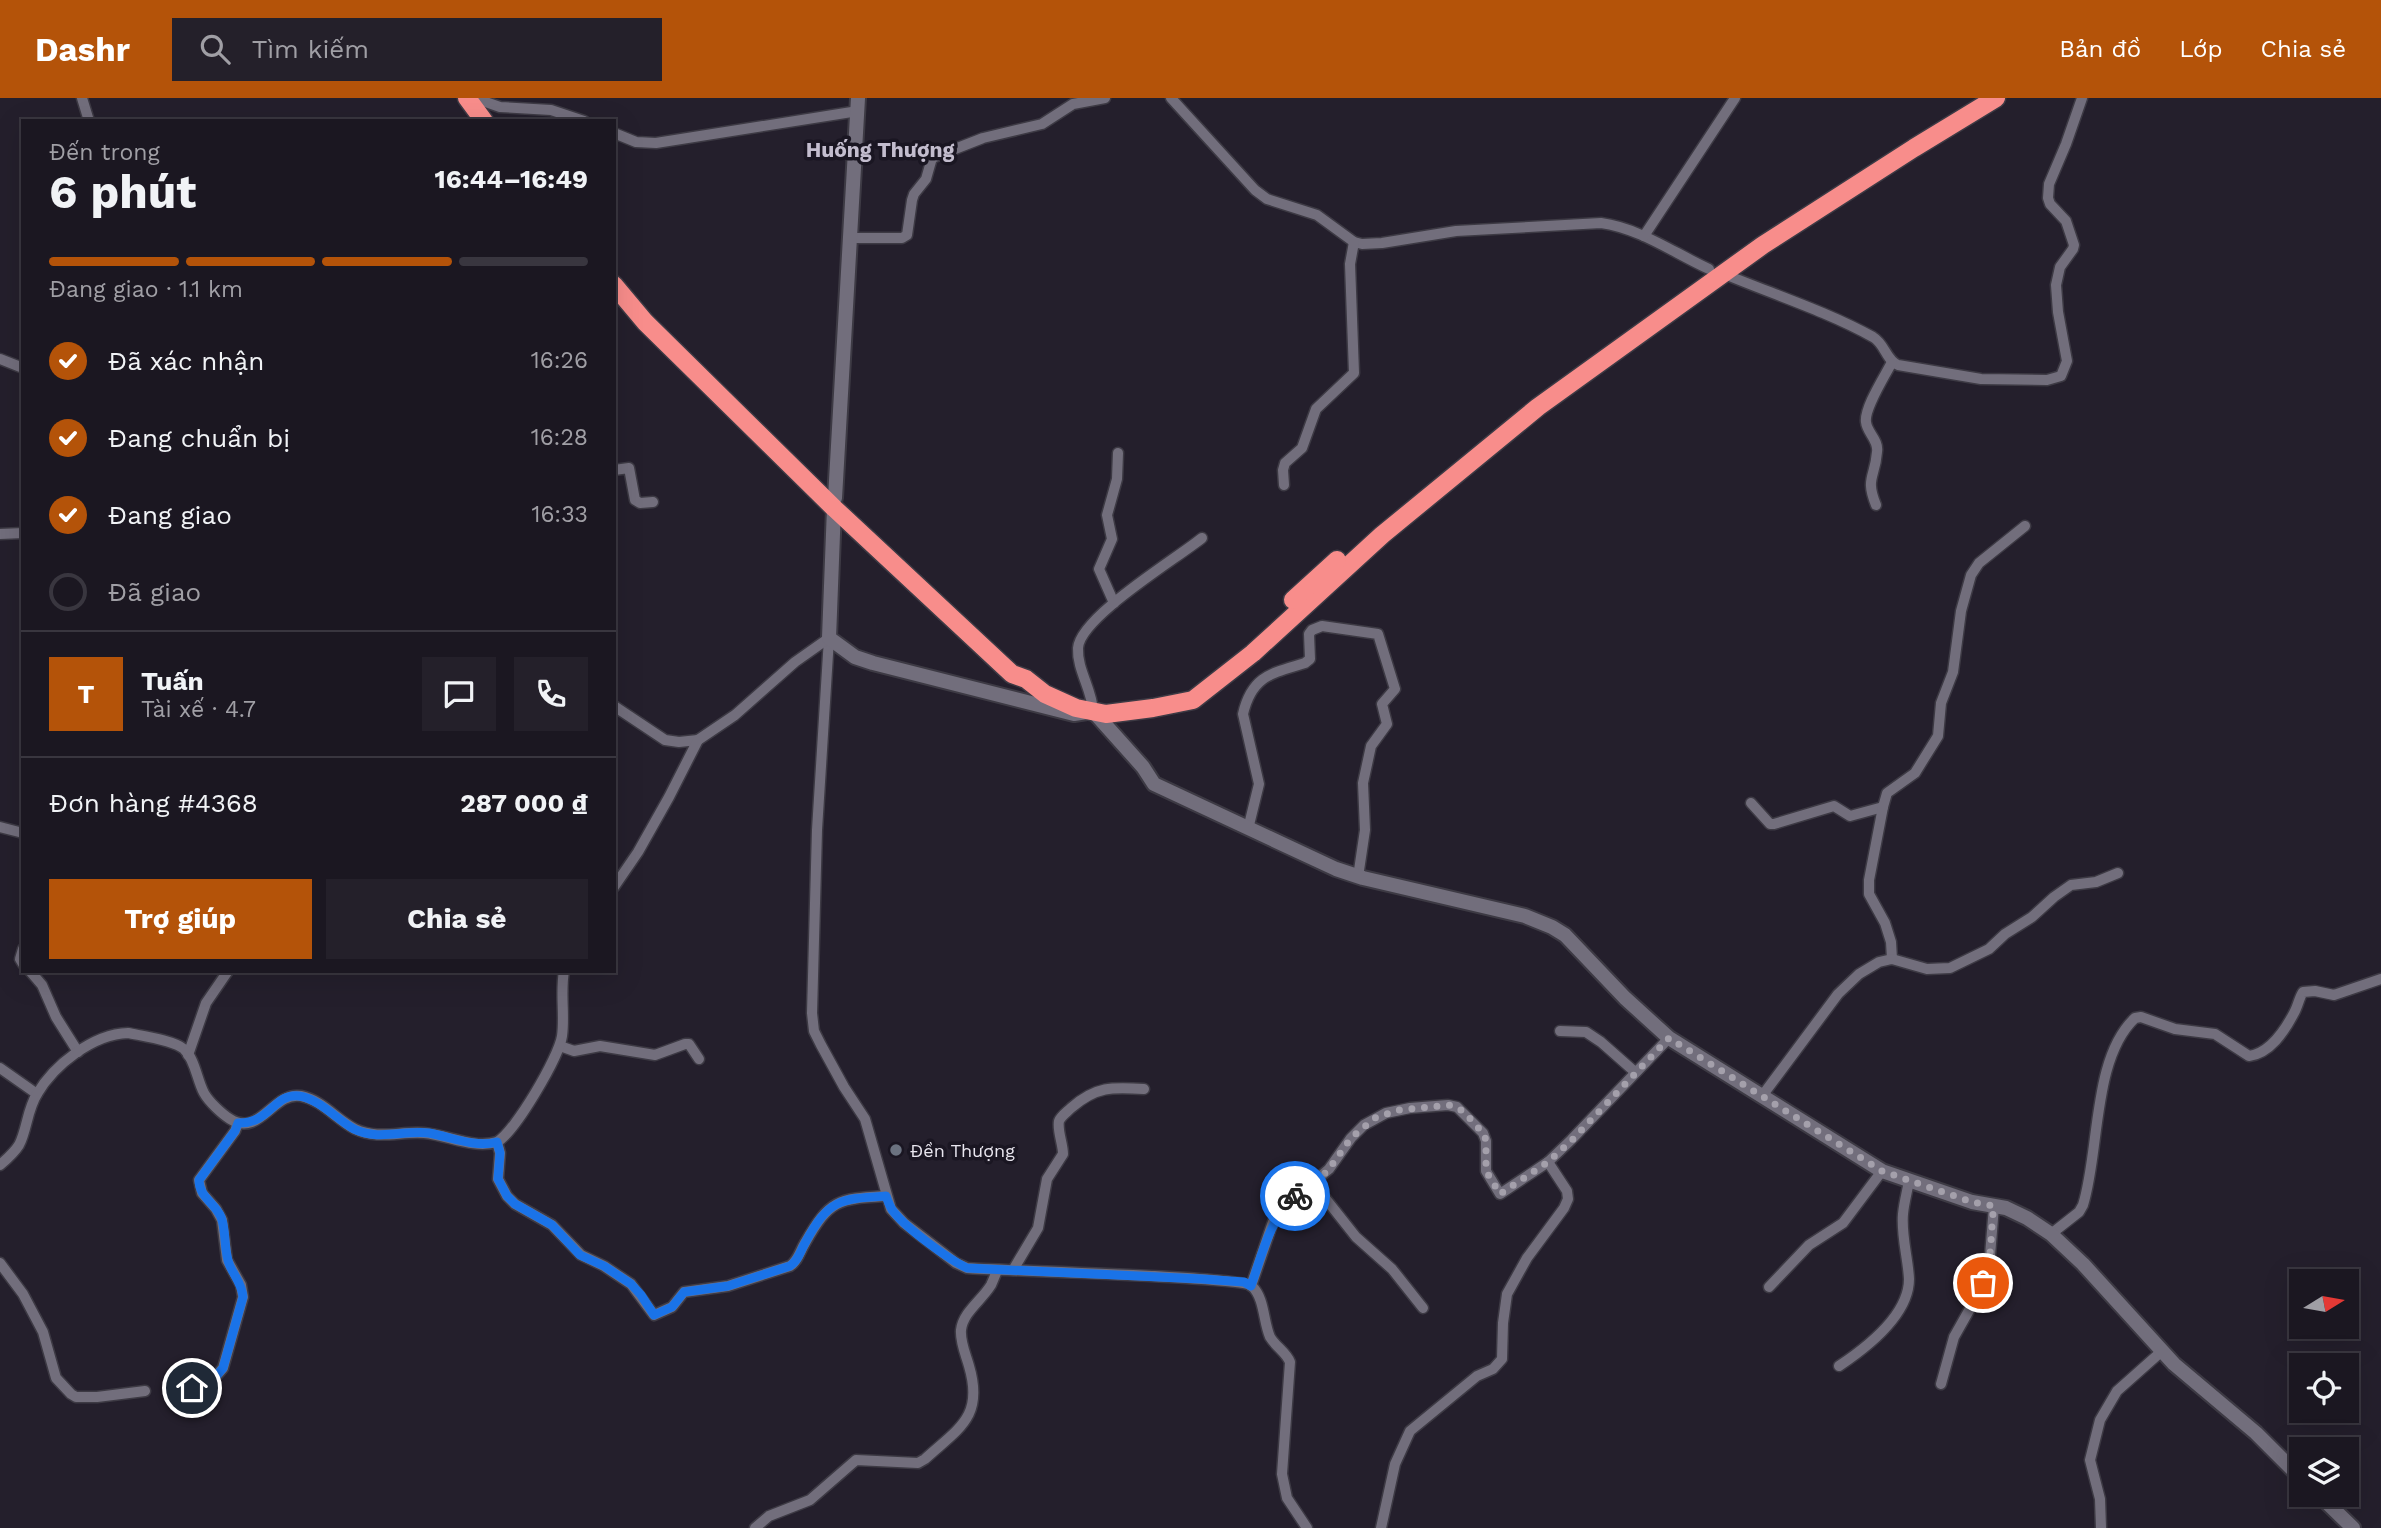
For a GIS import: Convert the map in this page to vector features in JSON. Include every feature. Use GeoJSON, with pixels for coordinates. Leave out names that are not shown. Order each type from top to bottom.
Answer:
{"type":"FeatureCollection","features":[{"type":"Feature","properties":{"kind":"highway"},"geometry":{"type":"LineString","coordinates":[[1716,271],[1776,223],[1977,98]]}},
{"type":"Feature","properties":{"kind":"highway"},"geometry":{"type":"LineString","coordinates":[[616,287],[645,321],[745,414],[834,503],[1045,694],[1076,708],[1106,713],[1153,708],[1183,701],[1188,690],[1250,640],[1316,578],[1545,390],[1716,271],[1996,98]]}},
{"type":"Feature","properties":{"kind":"highway"},"geometry":{"type":"LineString","coordinates":[[475,99],[483,119]]}},
{"type":"Feature","properties":{"kind":"highway"},"geometry":{"type":"LineString","coordinates":[[475,99],[492,119]]}},
{"type":"Feature","properties":{"kind":"highway"},"geometry":{"type":"LineString","coordinates":[[616,273],[745,414]]}},
{"type":"Feature","properties":{"kind":"street"},"geometry":{"type":"LineString","coordinates":[[82,98],[88,119]]}},
{"type":"Feature","properties":{"kind":"street"},"geometry":{"type":"LineString","coordinates":[[851,238],[902,238],[907,234],[914,194],[926,179],[932,158],[939,153],[983,138],[1042,124],[1073,101],[1105,98]]}},
{"type":"Feature","properties":{"kind":"street"},"geometry":{"type":"LineString","coordinates":[[1171,98],[1255,190],[1267,199],[1317,215],[1354,242],[1382,243],[1456,231],[1601,223],[1614,225],[1876,338],[1892,362],[1981,379],[2047,380],[2061,376],[2067,361],[2056,285],[2060,267],[2074,245],[2066,221],[2050,204],[2049,184],[2082,98]]}},
{"type":"Feature","properties":{"kind":"street"},"geometry":{"type":"LineString","coordinates":[[1644,236],[1735,98]]}},
{"type":"Feature","properties":{"kind":"street"},"geometry":{"type":"LineString","coordinates":[[475,99],[500,107],[551,110],[578,119]]}},
{"type":"Feature","properties":{"kind":"street"},"geometry":{"type":"LineString","coordinates":[[616,134],[636,142],[656,143],[858,104],[817,830],[812,1013],[814,1031],[844,1087],[865,1119],[891,1209],[904,1223],[956,1263],[967,1268],[1202,1279],[1244,1282],[1251,1286],[1261,1304],[1271,1337],[1290,1362],[1282,1475],[1287,1498],[1307,1528]]}},
{"type":"Feature","properties":{"kind":"street"},"geometry":{"type":"LineString","coordinates":[[1284,485],[1285,463],[1302,447],[1316,409],[1354,373],[1350,275],[1354,242]]}},
{"type":"Feature","properties":{"kind":"street"},"geometry":{"type":"LineString","coordinates":[[0,359],[21,367]]}},
{"type":"Feature","properties":{"kind":"street"},"geometry":{"type":"LineString","coordinates":[[1876,505],[1869,485],[1878,450],[1866,426],[1866,415],[1892,362]]}},
{"type":"Feature","properties":{"kind":"street"},"geometry":{"type":"LineString","coordinates":[[1114,603],[1099,569],[1112,539],[1107,515],[1116,479],[1118,453]]}},
{"type":"Feature","properties":{"kind":"street"},"geometry":{"type":"LineString","coordinates":[[616,470],[629,468],[635,500],[640,503],[653,502]]}},
{"type":"Feature","properties":{"kind":"street"},"geometry":{"type":"LineString","coordinates":[[1892,959],[1891,942],[1885,923],[1869,894],[1869,880],[1887,793],[1915,774],[1938,736],[1941,703],[1955,664],[1961,611],[1971,575],[1979,563],[2025,526]]}},
{"type":"Feature","properties":{"kind":"street"},"geometry":{"type":"LineString","coordinates":[[0,534],[21,533]]}},
{"type":"Feature","properties":{"kind":"street"},"geometry":{"type":"LineString","coordinates":[[1202,538],[1114,603],[1084,631],[1079,641],[1080,664],[1091,694],[1093,711],[1143,767],[1154,785],[1358,877],[1525,916],[1552,927],[1565,935],[1642,1015],[1669,1038],[1882,1171],[1972,1202],[2018,1213],[2051,1234],[2162,1351],[2256,1433],[2289,1466]]}},
{"type":"Feature","properties":{"kind":"street"},"geometry":{"type":"LineString","coordinates":[[1248,829],[1259,784],[1243,714],[1262,678],[1306,663],[1310,659],[1309,634],[1315,627],[1378,634],[1395,689],[1382,704],[1387,724],[1371,746],[1363,783],[1365,830],[1358,877]]}},
{"type":"Feature","properties":{"kind":"street"},"geometry":{"type":"LineString","coordinates":[[829,638],[855,657],[873,663],[1074,714],[1093,711]]}},
{"type":"Feature","properties":{"kind":"street"},"geometry":{"type":"LineString","coordinates":[[616,707],[666,740],[698,740],[735,715],[795,662],[829,638]]}},
{"type":"Feature","properties":{"kind":"street"},"geometry":{"type":"LineString","coordinates":[[616,884],[638,852],[698,740]]}},
{"type":"Feature","properties":{"kind":"street"},"geometry":{"type":"LineString","coordinates":[[1751,803],[1770,824],[1834,806],[1850,816],[1883,807]]}},
{"type":"Feature","properties":{"kind":"street"},"geometry":{"type":"LineString","coordinates":[[0,827],[21,832]]}},
{"type":"Feature","properties":{"kind":"street"},"geometry":{"type":"LineString","coordinates":[[1762,1096],[1838,995],[1859,974],[1879,962],[1892,959],[1927,969],[1950,968],[1989,949],[2071,885],[2096,882],[2118,873]]}},
{"type":"Feature","properties":{"kind":"street"},"geometry":{"type":"LineString","coordinates":[[32,973],[43,985],[56,1017],[78,1052]]}},
{"type":"Feature","properties":{"kind":"street"},"geometry":{"type":"LineString","coordinates":[[188,1055],[206,1003],[227,973]]}},
{"type":"Feature","properties":{"kind":"street"},"geometry":{"type":"LineString","coordinates":[[0,1165],[20,1143],[37,1094],[60,1067],[78,1052],[111,1035],[128,1032],[183,1048],[207,1097],[238,1123],[256,1121],[283,1099],[301,1096],[314,1101],[354,1129],[367,1133],[427,1133],[481,1144],[497,1142],[518,1119],[538,1089],[560,1046],[564,973]]}},
{"type":"Feature","properties":{"kind":"street"},"geometry":{"type":"LineString","coordinates":[[2051,1234],[2079,1212],[2083,1205],[2109,1065],[2116,1042],[2135,1018],[2141,1017],[2190,1033],[2215,1034],[2249,1056],[2269,1048],[2294,1013],[2304,992],[2334,995],[2381,979]]}},
{"type":"Feature","properties":{"kind":"street"},"geometry":{"type":"LineString","coordinates":[[1560,1031],[1586,1032],[1635,1072]]}},
{"type":"Feature","properties":{"kind":"street"},"geometry":{"type":"LineString","coordinates":[[1251,1286],[1273,1222],[1289,1202],[1329,1169],[1364,1125],[1386,1113],[1410,1108],[1448,1105],[1457,1107],[1483,1133],[1486,1140],[1486,1171],[1500,1194],[1548,1162],[1602,1110],[1669,1038]]}},
{"type":"Feature","properties":{"kind":"street"},"geometry":{"type":"LineString","coordinates":[[560,1046],[573,1051],[600,1046],[655,1055],[689,1044],[699,1059]]}},
{"type":"Feature","properties":{"kind":"street"},"geometry":{"type":"LineString","coordinates":[[0,1068],[37,1094]]}},
{"type":"Feature","properties":{"kind":"street"},"geometry":{"type":"LineString","coordinates":[[1013,1270],[1038,1228],[1047,1179],[1063,1154],[1060,1118],[1083,1098],[1096,1091],[1113,1087],[1144,1089]]}},
{"type":"Feature","properties":{"kind":"street"},"geometry":{"type":"LineString","coordinates":[[192,1388],[212,1381],[223,1368],[242,1304],[241,1285],[228,1260],[222,1220],[199,1188],[199,1180],[238,1123]]}},
{"type":"Feature","properties":{"kind":"street"},"geometry":{"type":"LineString","coordinates":[[497,1142],[500,1153],[498,1179],[507,1196],[515,1204],[552,1225],[580,1255],[604,1266],[631,1284],[654,1315],[672,1307],[684,1292],[728,1286],[790,1266],[797,1261],[818,1221],[833,1205],[852,1198],[886,1196]]}},
{"type":"Feature","properties":{"kind":"street"},"geometry":{"type":"LineString","coordinates":[[1381,1528],[1395,1464],[1410,1431],[1477,1376],[1493,1369],[1503,1360],[1503,1323],[1507,1294],[1527,1258],[1568,1199],[1567,1191],[1548,1162]]}},
{"type":"Feature","properties":{"kind":"street"},"geometry":{"type":"LineString","coordinates":[[1769,1287],[1809,1245],[1843,1223],[1882,1171]]}},
{"type":"Feature","properties":{"kind":"street"},"geometry":{"type":"LineString","coordinates":[[1839,1366],[1871,1344],[1900,1310],[1906,1298],[1909,1281],[1903,1215],[1909,1181]]}},
{"type":"Feature","properties":{"kind":"street"},"geometry":{"type":"LineString","coordinates":[[1314,1184],[1356,1237],[1392,1269],[1423,1308]]}},
{"type":"Feature","properties":{"kind":"street"},"geometry":{"type":"LineString","coordinates":[[1941,1384],[1954,1336],[1989,1269],[1994,1206]]}},
{"type":"Feature","properties":{"kind":"street"},"geometry":{"type":"LineString","coordinates":[[0,1263],[23,1294],[43,1332],[55,1378],[71,1394],[76,1397],[97,1397],[145,1391]]}},
{"type":"Feature","properties":{"kind":"street"},"geometry":{"type":"LineString","coordinates":[[755,1528],[768,1516],[810,1500],[856,1460],[918,1462],[926,1459],[963,1424],[970,1414],[975,1386],[961,1338],[961,1327],[998,1271]]}},
{"type":"Feature","properties":{"kind":"street"},"geometry":{"type":"LineString","coordinates":[[2101,1528],[2100,1499],[2090,1460],[2100,1420],[2117,1391],[2162,1351]]}},
{"type":"Feature","properties":{"kind":"street"},"geometry":{"type":"LineString","coordinates":[[2331,1507],[2353,1528]]}},
{"type":"Feature","properties":{"kind":"way so far"},"geometry":{"type":"LineString","coordinates":[[1295,1196],[1314,1184],[1339,1157],[1351,1138],[1375,1118],[1410,1108],[1448,1105],[1465,1113],[1483,1133],[1486,1140],[1486,1171],[1500,1194],[1548,1162],[1572,1140],[1669,1038],[1882,1171],[1972,1202],[1994,1206],[1989,1269],[1983,1283]]}},
{"type":"Feature","properties":{"kind":"place","name":"Đền Thượng"},"geometry":{"type":"Point","coordinates":[896,1150]}},
{"type":"Feature","properties":{"kind":"district","name":"Huống Thượng"},"geometry":{"type":"Point","coordinates":[880,149]}},
{"type":"Feature","properties":{"kind":"route"},"geometry":{"type":"LineString","coordinates":[[192,1388],[217,1378],[223,1368],[230,1351],[243,1297],[241,1285],[230,1268],[220,1214],[202,1193],[199,1180],[238,1123],[256,1121],[283,1099],[291,1096],[301,1096],[314,1101],[354,1129],[367,1133],[427,1133],[481,1144],[497,1142],[500,1153],[498,1179],[507,1196],[515,1204],[552,1225],[580,1255],[604,1266],[631,1284],[654,1315],[672,1307],[684,1292],[736,1284],[794,1264],[818,1221],[833,1205],[852,1198],[886,1196],[891,1209],[904,1223],[956,1263],[967,1268],[1202,1279],[1244,1282],[1251,1286],[1273,1222],[1295,1196]]}}]}
